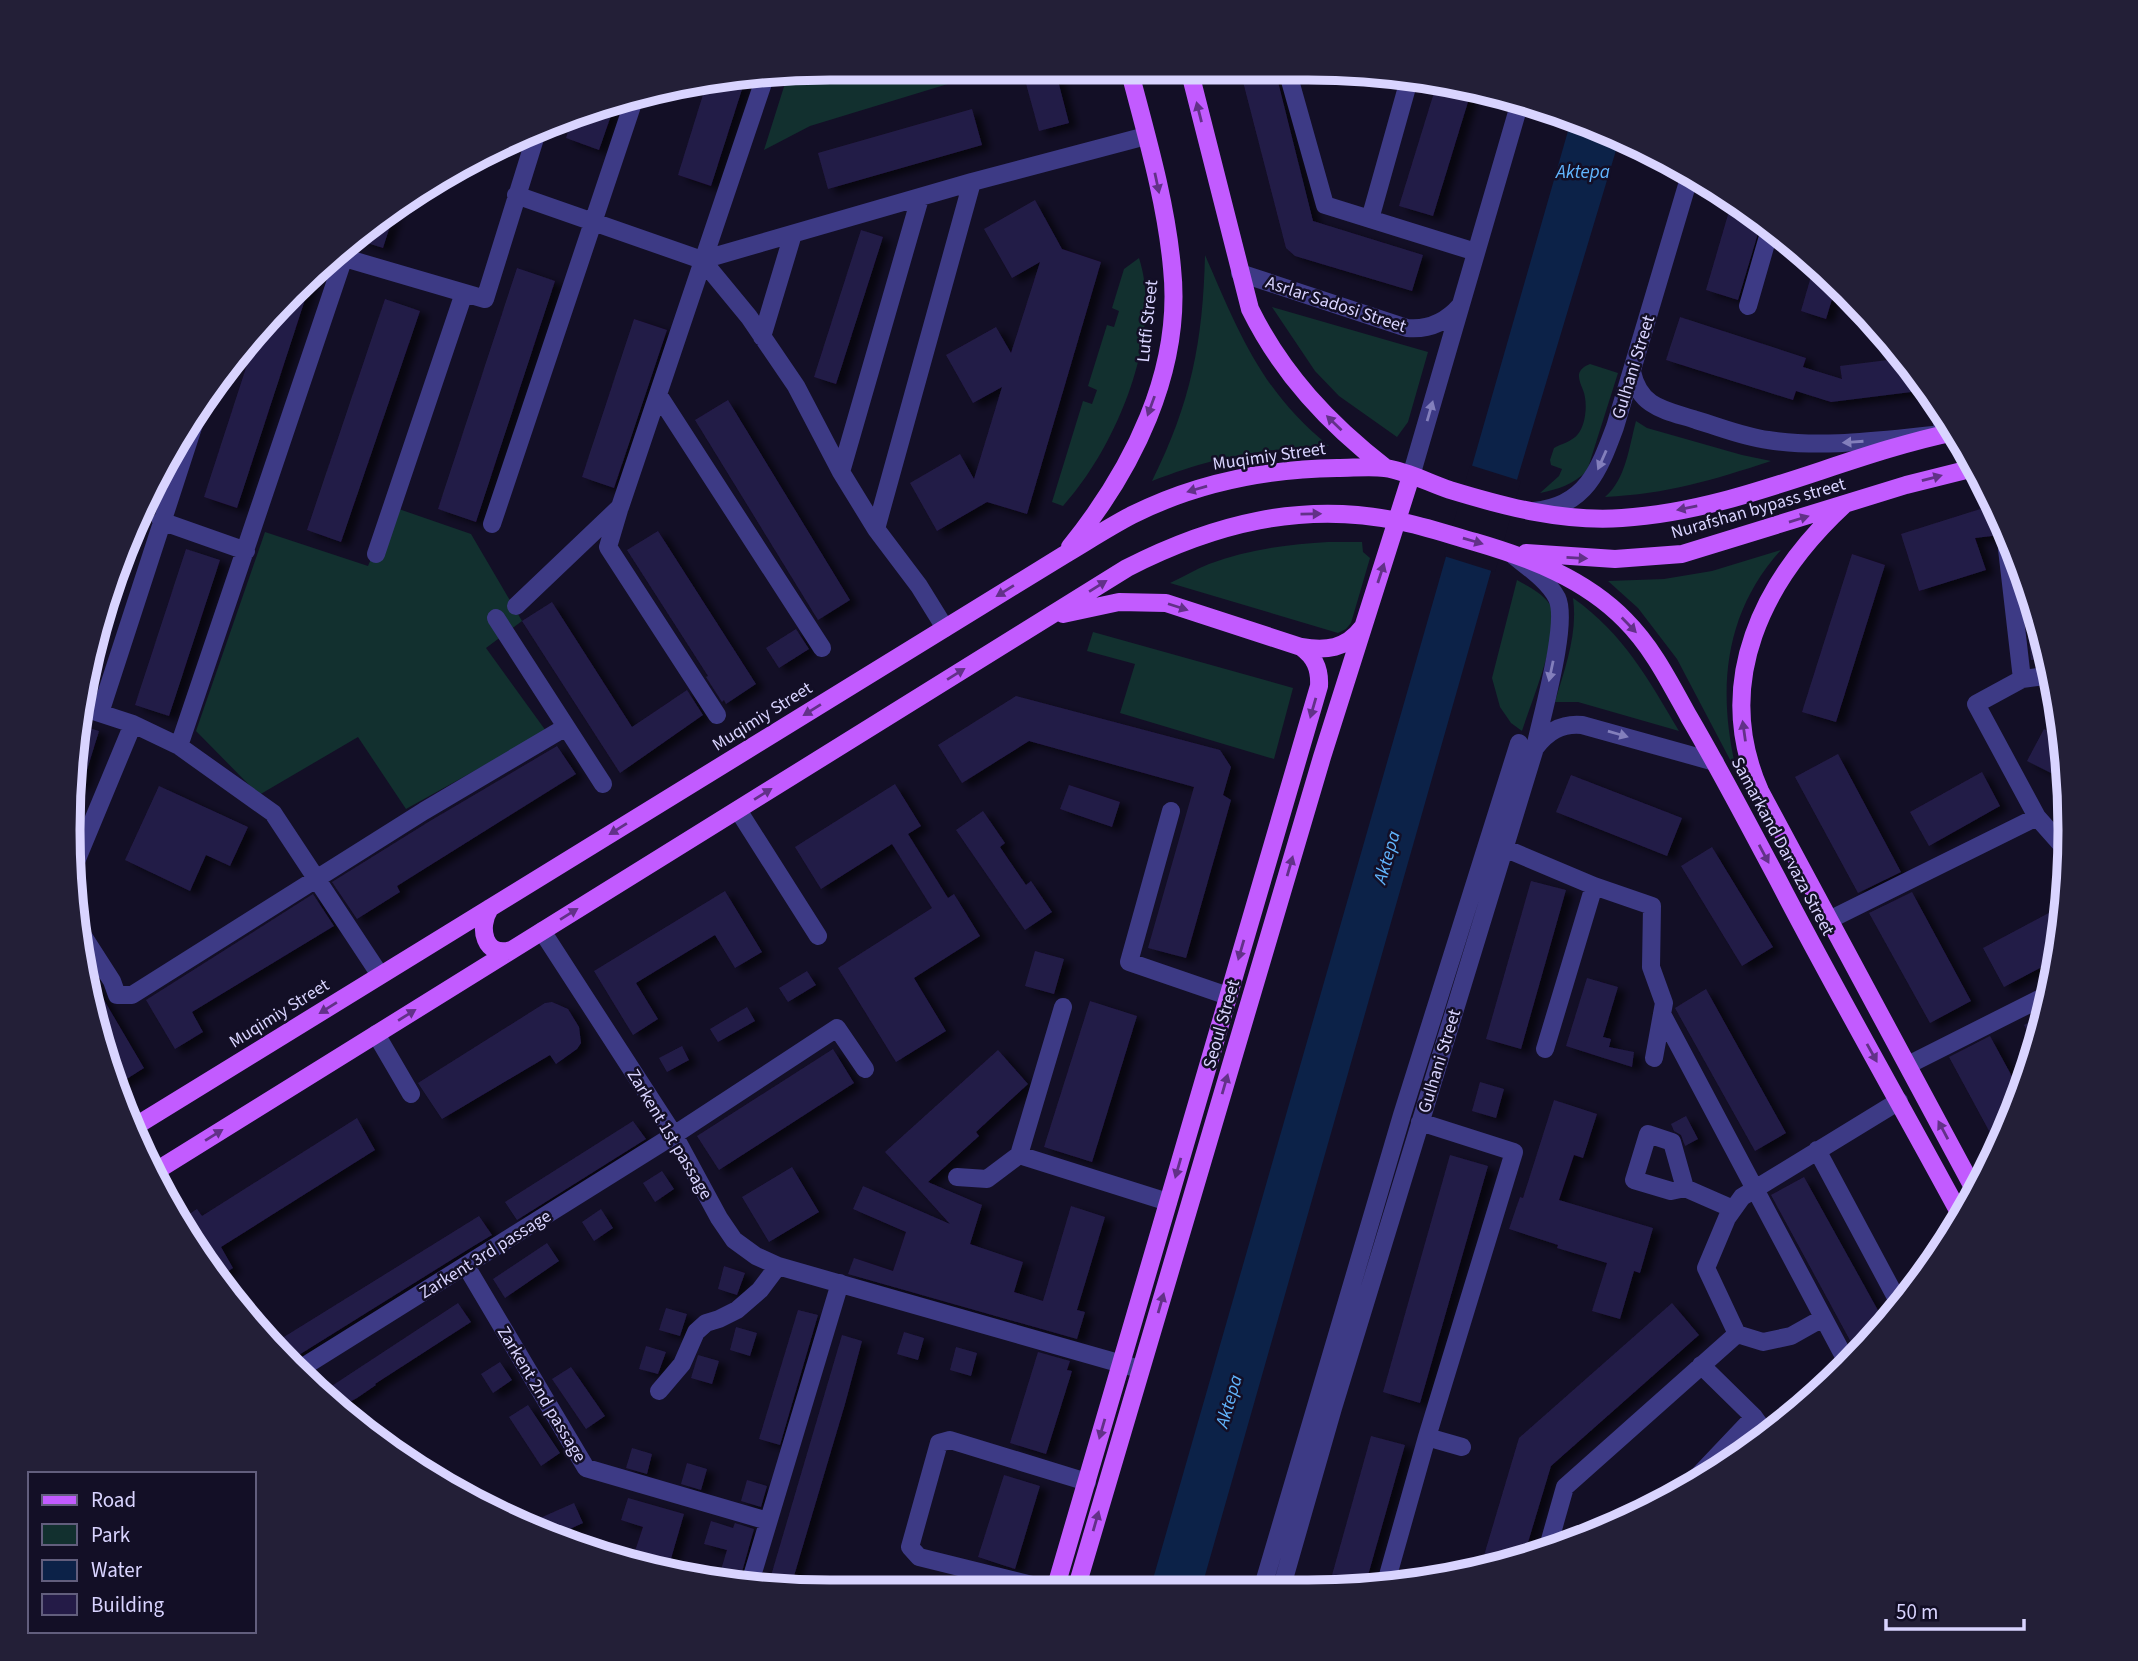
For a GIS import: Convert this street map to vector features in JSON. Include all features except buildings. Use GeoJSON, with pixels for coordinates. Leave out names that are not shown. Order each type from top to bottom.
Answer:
{"type":"FeatureCollection","features":[{"type":"Feature","properties":{"kind":"main road","name":"Lutfi Street"},"geometry":{"type":"LineString","coordinates":[[1064,555],[1097,513],[1129,462],[1154,400],[1167,356],[1173,270],[1167,229],[1132,80]]}},
{"type":"Feature","properties":{"kind":"main road"},"geometry":{"type":"LineString","coordinates":[[1192,80],[1250,309],[1284,367],[1306,394],[1336,426],[1386,468]]}},
{"type":"Feature","properties":{"kind":"main road","name":"Nurafshan bypass street"},"geometry":{"type":"LineString","coordinates":[[1450,490],[1521,511],[1594,519],[1643,516],[1736,496],[1944,435]]}},
{"type":"Feature","properties":{"kind":"main road","name":"Muqimiy Street"},"geometry":{"type":"LineString","coordinates":[[140,1123],[1132,515],[1179,494],[1219,482],[1299,470],[1386,468],[1450,490]]}},
{"type":"Feature","properties":{"kind":"main road","name":"Nurafshan bypass street"},"geometry":{"type":"LineString","coordinates":[[1509,552],[1570,558],[1659,557],[1682,554],[1906,485],[1965,470]]}},
{"type":"Feature","properties":{"kind":"main road","name":"Seoul Street"},"geometry":{"type":"LineString","coordinates":[[1079,1580],[1318,770],[1411,476]]}},
{"type":"Feature","properties":{"kind":"main road","name":"Samarkand Darvaza Street"},"geometry":{"type":"LineString","coordinates":[[1844,505],[1810,539],[1765,604],[1749,647],[1742,691],[1744,732],[1755,780],[1970,1181]]}},
{"type":"Feature","properties":{"kind":"main road"},"geometry":{"type":"LineString","coordinates":[[161,1168],[1152,555],[1223,528],[1297,514],[1340,514],[1397,521],[1509,552]]}},
{"type":"Feature","properties":{"kind":"main road","name":"Samarkand Darvaza Street"},"geometry":{"type":"LineString","coordinates":[[1509,552],[1574,581],[1601,598],[1625,621],[1658,661],[1956,1207]]}},
{"type":"Feature","properties":{"kind":"main road"},"geometry":{"type":"LineString","coordinates":[[1040,622],[1104,604],[1150,601],[1166,603],[1301,647],[1320,649],[1342,645],[1356,636],[1364,625]]}},
{"type":"Feature","properties":{"kind":"main road"},"geometry":{"type":"LineString","coordinates":[[1058,1580],[1319,687],[1316,665],[1301,647]]}},
{"type":"Feature","properties":{"kind":"main road"},"geometry":{"type":"LineString","coordinates":[[490,908],[483,923],[485,937],[497,949],[506,952],[512,950]]}},
{"type":"Feature","properties":{"kind":"street"},"geometry":{"type":"LineString","coordinates":[[1290,80],[1325,205],[1476,252]]}},
{"type":"Feature","properties":{"kind":"street"},"geometry":{"type":"LineString","coordinates":[[717,715],[608,547],[763,84]]}},
{"type":"Feature","properties":{"kind":"street"},"geometry":{"type":"LineString","coordinates":[[1370,219],[1407,87]]}},
{"type":"Feature","properties":{"kind":"street"},"geometry":{"type":"LineString","coordinates":[[492,524],[632,107]]}},
{"type":"Feature","properties":{"kind":"street","name":"Asrlar Sadosi Street"},"geometry":{"type":"LineString","coordinates":[[1411,476],[1517,111]]}},
{"type":"Feature","properties":{"kind":"street"},"geometry":{"type":"LineString","coordinates":[[702,260],[972,182],[1146,136]]}},
{"type":"Feature","properties":{"kind":"street"},"geometry":{"type":"LineString","coordinates":[[346,258],[485,299],[534,142]]}},
{"type":"Feature","properties":{"kind":"street"},"geometry":{"type":"LineString","coordinates":[[876,529],[972,182]]}},
{"type":"Feature","properties":{"kind":"street","name":"Gulhani Street"},"geometry":{"type":"LineString","coordinates":[[1521,511],[1555,507],[1571,500],[1582,491],[1598,470],[1618,418],[1687,184]]}},
{"type":"Feature","properties":{"kind":"street"},"geometry":{"type":"LineString","coordinates":[[516,195],[702,260],[796,386],[841,472],[876,529],[919,586],[945,628]]}},
{"type":"Feature","properties":{"kind":"street"},"geometry":{"type":"LineString","coordinates":[[841,472],[920,198]]}},
{"type":"Feature","properties":{"kind":"street"},"geometry":{"type":"LineString","coordinates":[[762,337],[793,234]]}},
{"type":"Feature","properties":{"kind":"street"},"geometry":{"type":"LineString","coordinates":[[1748,306],[1768,238]]}},
{"type":"Feature","properties":{"kind":"street"},"geometry":{"type":"LineString","coordinates":[[179,746],[246,551],[338,265]]}},
{"type":"Feature","properties":{"kind":"street","name":"Asrlar Sadosi Street"},"geometry":{"type":"LineString","coordinates":[[1240,273],[1407,328],[1424,328],[1439,323],[1459,308],[1462,300]]}},
{"type":"Feature","properties":{"kind":"street"},"geometry":{"type":"LineString","coordinates":[[376,554],[464,293]]}},
{"type":"Feature","properties":{"kind":"street"},"geometry":{"type":"LineString","coordinates":[[1632,372],[1645,400],[1660,408]]}},
{"type":"Feature","properties":{"kind":"street"},"geometry":{"type":"LineString","coordinates":[[659,396],[822,648]]}},
{"type":"Feature","properties":{"kind":"street"},"geometry":{"type":"LineString","coordinates":[[1618,418],[1627,409],[1637,405],[1660,408],[1775,441],[1841,443],[1943,434]]}},
{"type":"Feature","properties":{"kind":"street"},"geometry":{"type":"LineString","coordinates":[[186,447],[92,711],[133,724],[179,746],[273,813],[380,975]]}},
{"type":"Feature","properties":{"kind":"street"},"geometry":{"type":"LineString","coordinates":[[516,606],[620,507]]}},
{"type":"Feature","properties":{"kind":"street"},"geometry":{"type":"LineString","coordinates":[[161,520],[246,551]]}},
{"type":"Feature","properties":{"kind":"street","name":"Gulhani Street"},"geometry":{"type":"LineString","coordinates":[[1265,1580],[1402,1115],[1527,745],[1559,636],[1560,609],[1555,595],[1509,552]]}},
{"type":"Feature","properties":{"kind":"street"},"geometry":{"type":"LineString","coordinates":[[2009,566],[2022,679]]}},
{"type":"Feature","properties":{"kind":"street"},"geometry":{"type":"LineString","coordinates":[[496,618],[603,784]]}},
{"type":"Feature","properties":{"kind":"street"},"geometry":{"type":"LineString","coordinates":[[2041,677],[2022,679],[1976,704],[2037,817],[2058,840]]}},
{"type":"Feature","properties":{"kind":"street"},"geometry":{"type":"LineString","coordinates":[[81,851],[133,724]]}},
{"type":"Feature","properties":{"kind":"street"},"geometry":{"type":"LineString","coordinates":[[1527,745],[1553,730],[1567,725],[1582,725],[1715,762]]}},
{"type":"Feature","properties":{"kind":"street"},"geometry":{"type":"LineString","coordinates":[[90,947],[112,981],[117,995],[132,995],[315,878],[566,727]]}},
{"type":"Feature","properties":{"kind":"street","name":"Gulhani Street"},"geometry":{"type":"LineString","coordinates":[[1284,1580],[1333,1408],[1504,848],[1527,745]]}},
{"type":"Feature","properties":{"kind":"street"},"geometry":{"type":"LineString","coordinates":[[738,810],[818,936]]}},
{"type":"Feature","properties":{"kind":"street"},"geometry":{"type":"LineString","coordinates":[[1171,811],[1129,962],[1228,996]]}},
{"type":"Feature","properties":{"kind":"street"},"geometry":{"type":"LineString","coordinates":[[1829,920],[2037,817]]}},
{"type":"Feature","properties":{"kind":"street"},"geometry":{"type":"LineString","coordinates":[[1504,848],[1594,886],[1652,906],[1651,967],[1664,1003],[1654,1058]]}},
{"type":"Feature","properties":{"kind":"street"},"geometry":{"type":"LineString","coordinates":[[1545,1049],[1594,886]]}},
{"type":"Feature","properties":{"kind":"street","name":"Zarkent 1st passage"},"geometry":{"type":"LineString","coordinates":[[542,931],[674,1135],[719,1218],[734,1240],[756,1256],[778,1266],[1141,1370]]}},
{"type":"Feature","properties":{"kind":"street"},"geometry":{"type":"LineString","coordinates":[[1908,1065],[2038,1000]]}},
{"type":"Feature","properties":{"kind":"street"},"geometry":{"type":"LineString","coordinates":[[957,1177],[987,1178],[1019,1155],[1063,1007]]}},
{"type":"Feature","properties":{"kind":"street"},"geometry":{"type":"LineString","coordinates":[[1662,1014],[1843,1355]]}},
{"type":"Feature","properties":{"kind":"street","name":"Zarkent 3rd passage"},"geometry":{"type":"LineString","coordinates":[[305,1366],[674,1135],[838,1028],[865,1069]]}},
{"type":"Feature","properties":{"kind":"street"},"geometry":{"type":"LineString","coordinates":[[376,1034],[411,1094]]}},
{"type":"Feature","properties":{"kind":"street"},"geometry":{"type":"LineString","coordinates":[[1823,1318],[1791,1336],[1763,1342],[1737,1334],[1706,1268],[1718,1236],[1742,1197],[1899,1101]]}},
{"type":"Feature","properties":{"kind":"street"},"geometry":{"type":"LineString","coordinates":[[1388,1576],[1514,1152],[1420,1122]]}},
{"type":"Feature","properties":{"kind":"street"},"geometry":{"type":"LineString","coordinates":[[1817,1150],[1895,1296]]}},
{"type":"Feature","properties":{"kind":"street"},"geometry":{"type":"LineString","coordinates":[[1019,1155],[1168,1202]]}},
{"type":"Feature","properties":{"kind":"street"},"geometry":{"type":"LineString","coordinates":[[1685,1188],[1733,1209]]}},
{"type":"Feature","properties":{"kind":"street","name":"Zarkent 2nd passage"},"geometry":{"type":"LineString","coordinates":[[466,1266],[586,1468],[768,1521]]}},
{"type":"Feature","properties":{"kind":"street"},"geometry":{"type":"LineString","coordinates":[[659,1391],[682,1364],[696,1332],[706,1323],[737,1310],[760,1290],[778,1266]]}},
{"type":"Feature","properties":{"kind":"street"},"geometry":{"type":"LineString","coordinates":[[752,1576],[840,1283]]}},
{"type":"Feature","properties":{"kind":"street"},"geometry":{"type":"LineString","coordinates":[[1550,1541],[1565,1487],[1737,1334]]}},
{"type":"Feature","properties":{"kind":"street"},"geometry":{"type":"LineString","coordinates":[[1701,1365],[1761,1428]]}},
{"type":"Feature","properties":{"kind":"street"},"geometry":{"type":"LineString","coordinates":[[1712,1461],[1754,1418]]}},
{"type":"Feature","properties":{"kind":"street"},"geometry":{"type":"LineString","coordinates":[[1427,1437],[1462,1447]]}},
{"type":"Feature","properties":{"kind":"street"},"geometry":{"type":"LineString","coordinates":[[1011,1580],[919,1557],[913,1553],[910,1547],[939,1443],[950,1440],[1087,1482]]}},
{"type":"Feature","properties":{"kind":"green space"},"geometry":{"type":"Polygon","coordinates":[[[961,80],[810,126],[764,150],[786,82],[961,80]]]}},
{"type":"Feature","properties":{"kind":"green space"},"geometry":{"type":"Polygon","coordinates":[[[1205,255],[1254,359],[1286,404],[1329,446],[1239,455],[1197,465],[1152,481],[1176,425],[1192,371],[1198,344],[1205,255]]]}},
{"type":"Feature","properties":{"kind":"green space"},"geometry":{"type":"Polygon","coordinates":[[[1139,258],[1145,288],[1145,321],[1140,355],[1130,390],[1100,454],[1063,506],[1052,502],[1083,401],[1092,404],[1097,390],[1088,386],[1107,325],[1114,327],[1119,311],[1112,308],[1124,269],[1139,258]]]}},
{"type":"Feature","properties":{"kind":"green space"},"geometry":{"type":"Polygon","coordinates":[[[1272,307],[1428,352],[1408,422],[1397,437],[1339,396],[1315,371],[1272,307]]]}},
{"type":"Feature","properties":{"kind":"green space"},"geometry":{"type":"Polygon","coordinates":[[[1590,364],[1618,373],[1587,471],[1565,486],[1540,493],[1559,476],[1562,469],[1551,465],[1554,448],[1576,436],[1583,425],[1585,395],[1579,375],[1582,369],[1590,364]]]}},
{"type":"Feature","properties":{"kind":"green space"},"geometry":{"type":"Polygon","coordinates":[[[1636,421],[1647,428],[1771,461],[1689,485],[1649,493],[1605,497],[1622,472],[1636,421]]]}},
{"type":"Feature","properties":{"kind":"green space"},"geometry":{"type":"Polygon","coordinates":[[[393,507],[471,534],[522,621],[486,648],[546,731],[406,809],[358,737],[259,795],[196,731],[265,532],[368,566],[393,507]]]}},
{"type":"Feature","properties":{"kind":"green space"},"geometry":{"type":"Polygon","coordinates":[[[1328,542],[1362,542],[1363,552],[1370,558],[1351,623],[1338,633],[1170,583],[1204,566],[1253,551],[1328,542]]]}},
{"type":"Feature","properties":{"kind":"green space"},"geometry":{"type":"Polygon","coordinates":[[[1781,550],[1747,600],[1736,627],[1730,655],[1727,713],[1737,773],[1677,659],[1638,608],[1608,581],[1664,579],[1712,571],[1781,550]]]}},
{"type":"Feature","properties":{"kind":"green space"},"geometry":{"type":"Polygon","coordinates":[[[1517,580],[1546,599],[1552,608],[1554,619],[1549,650],[1522,731],[1511,723],[1500,707],[1492,678],[1517,580]]]}},
{"type":"Feature","properties":{"kind":"green space"},"geometry":{"type":"Polygon","coordinates":[[[1573,598],[1607,627],[1634,658],[1679,731],[1578,702],[1555,702],[1572,638],[1573,598]]]}},
{"type":"Feature","properties":{"kind":"green space"},"geometry":{"type":"Polygon","coordinates":[[[1093,632],[1293,688],[1274,759],[1120,713],[1135,664],[1087,651],[1093,632]]]}},
{"type":"Feature","properties":{"kind":"water","name":"Aktepa"},"geometry":{"type":"Polygon","coordinates":[[[1569,128],[1617,148],[1519,473],[1204,1580],[1153,1580],[1569,128]]]}},
{"type":"Feature","properties":{"kind":"pier"},"geometry":{"type":"Polygon","coordinates":[[[1470,465],[1521,481],[1495,572],[1444,556],[1470,465]]]}}]}
